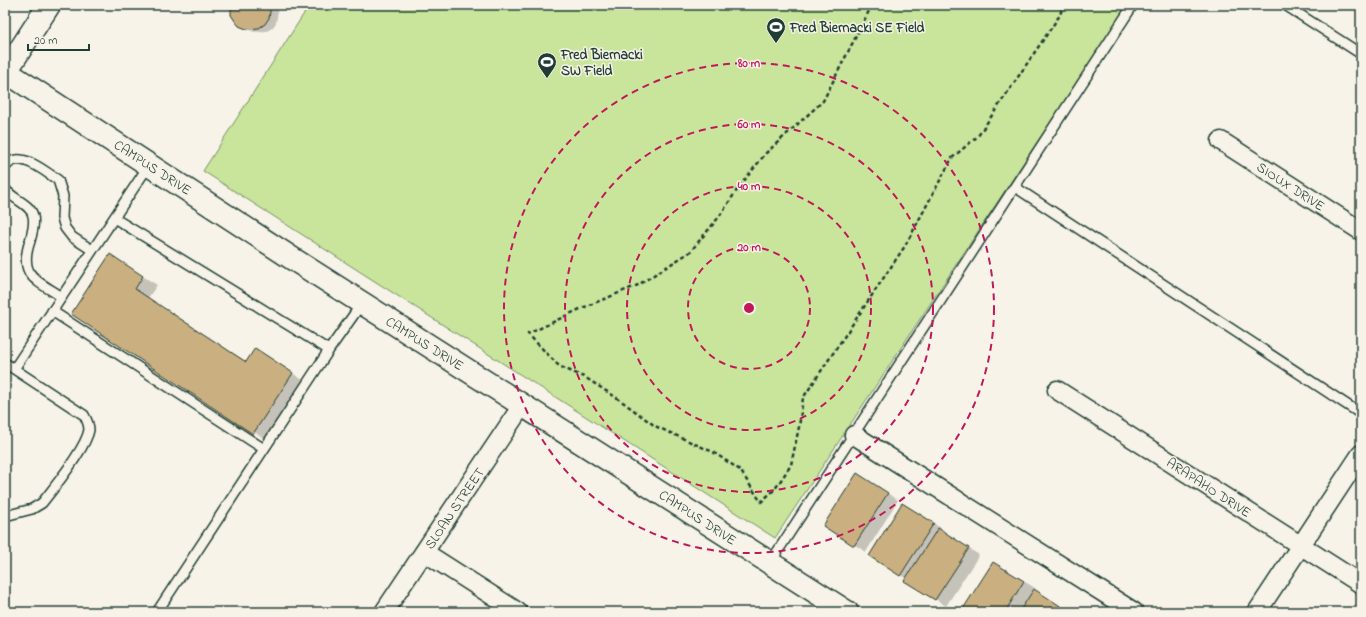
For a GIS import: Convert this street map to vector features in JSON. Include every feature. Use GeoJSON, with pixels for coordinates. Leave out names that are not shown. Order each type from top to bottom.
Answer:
{"type":"FeatureCollection","features":[{"type":"Feature","properties":{"kind":"main road"},"geometry":{"type":"LineString","coordinates":[[5,71],[50,5]]}},
{"type":"Feature","properties":{"kind":"main road","name":"CAMPUS DRIVE"},"geometry":{"type":"LineString","coordinates":[[5,71],[362,303],[523,404],[847,612]]}},
{"type":"Feature","properties":{"kind":"street","name":"SIOUX DRIVE"},"geometry":{"type":"LineString","coordinates":[[1221,141],[1361,231]]}},
{"type":"Feature","properties":{"kind":"street","name":"ARAPAHO DRIVE"},"geometry":{"type":"LineString","coordinates":[[1058,390],[1361,584]]}},
{"type":"Feature","properties":{"kind":"street","name":"SLOAN STREET"},"geometry":{"type":"LineString","coordinates":[[384,612],[523,404]]}},
{"type":"Feature","properties":{"kind":"street"},"geometry":{"type":"LineString","coordinates":[[854,435],[1134,612]]}},
{"type":"Feature","properties":{"kind":"street"},"geometry":{"type":"LineString","coordinates":[[1257,612],[1361,454]]}},
{"type":"Feature","properties":{"kind":"street"},"geometry":{"type":"LineString","coordinates":[[424,552],[518,612]]}},
{"type":"Feature","properties":{"kind":"lane"},"geometry":{"type":"LineString","coordinates":[[770,563],[1134,5]]}},
{"type":"Feature","properties":{"kind":"lane"},"geometry":{"type":"LineString","coordinates":[[1286,5],[1361,54]]}},
{"type":"Feature","properties":{"kind":"lane"},"geometry":{"type":"LineString","coordinates":[[5,167],[11,161],[20,159],[31,163],[58,180],[63,196],[62,218],[65,228],[72,237],[92,250]]}},
{"type":"Feature","properties":{"kind":"lane"},"geometry":{"type":"LineString","coordinates":[[14,369],[149,165]]}},
{"type":"Feature","properties":{"kind":"lane"},"geometry":{"type":"LineString","coordinates":[[1015,187],[1361,414]]}},
{"type":"Feature","properties":{"kind":"lane"},"geometry":{"type":"LineString","coordinates":[[5,189],[28,208],[33,216],[33,233],[27,250],[27,269],[34,279],[62,297]]}},
{"type":"Feature","properties":{"kind":"lane"},"geometry":{"type":"LineString","coordinates":[[114,218],[329,350]]}},
{"type":"Feature","properties":{"kind":"lane"},"geometry":{"type":"LineString","coordinates":[[157,612],[329,350],[362,303]]}},
{"type":"Feature","properties":{"kind":"lane"},"geometry":{"type":"LineString","coordinates":[[52,311],[264,449]]}},
{"type":"Feature","properties":{"kind":"lane"},"geometry":{"type":"LineString","coordinates":[[5,363],[84,415],[88,423],[89,430],[84,444],[42,503],[32,509],[5,516]]}},
{"type":"Feature","properties":{"kind":"path"},"geometry":{"type":"LineString","coordinates":[[872,5],[823,101],[766,153],[739,186],[719,217],[690,252],[638,285],[580,309],[528,334],[559,366],[586,378],[620,400],[655,426],[713,452],[740,470],[761,502],[775,489],[791,465],[803,398],[905,246],[952,158],[978,136],[1060,15],[1063,5]]}},
{"type":"Feature","properties":{"kind":"green space"},"geometry":{"type":"Polygon","coordinates":[[[295,5],[1128,5],[775,538],[203,171],[305,12],[295,5]]]}},
{"type":"Feature","properties":{"kind":"building"},"geometry":{"type":"Polygon","coordinates":[[[231,5],[270,5],[269,18],[265,24],[259,28],[246,29],[239,26],[231,15],[231,5]]]}},
{"type":"Feature","properties":{"kind":"building"},"geometry":{"type":"Polygon","coordinates":[[[110,254],[143,276],[135,289],[246,362],[255,348],[293,373],[253,434],[71,314],[110,254]]]}},
{"type":"Feature","properties":{"kind":"building"},"geometry":{"type":"Polygon","coordinates":[[[857,473],[888,493],[854,546],[823,526],[857,473]]]}},
{"type":"Feature","properties":{"kind":"building"},"geometry":{"type":"Polygon","coordinates":[[[902,503],[934,523],[900,576],[869,556],[902,503]]]}},
{"type":"Feature","properties":{"kind":"building"},"geometry":{"type":"Polygon","coordinates":[[[938,528],[969,548],[935,600],[904,581],[938,528]]]}},
{"type":"Feature","properties":{"kind":"building"},"geometry":{"type":"Polygon","coordinates":[[[993,562],[1024,581],[1005,612],[961,612],[993,562]]]}},
{"type":"Feature","properties":{"kind":"building"},"geometry":{"type":"Polygon","coordinates":[[[1034,589],[1065,609],[1063,612],[1019,612],[1034,589]]]}},
{"type":"Feature","properties":{"kind":"place","name":"Fred Biernacki SE Field"},"geometry":{"type":"Point","coordinates":[776,44]}},
{"type":"Feature","properties":{"kind":"place","name":"Fred Biernacki SW Field"},"geometry":{"type":"Point","coordinates":[547,79]}}]}
